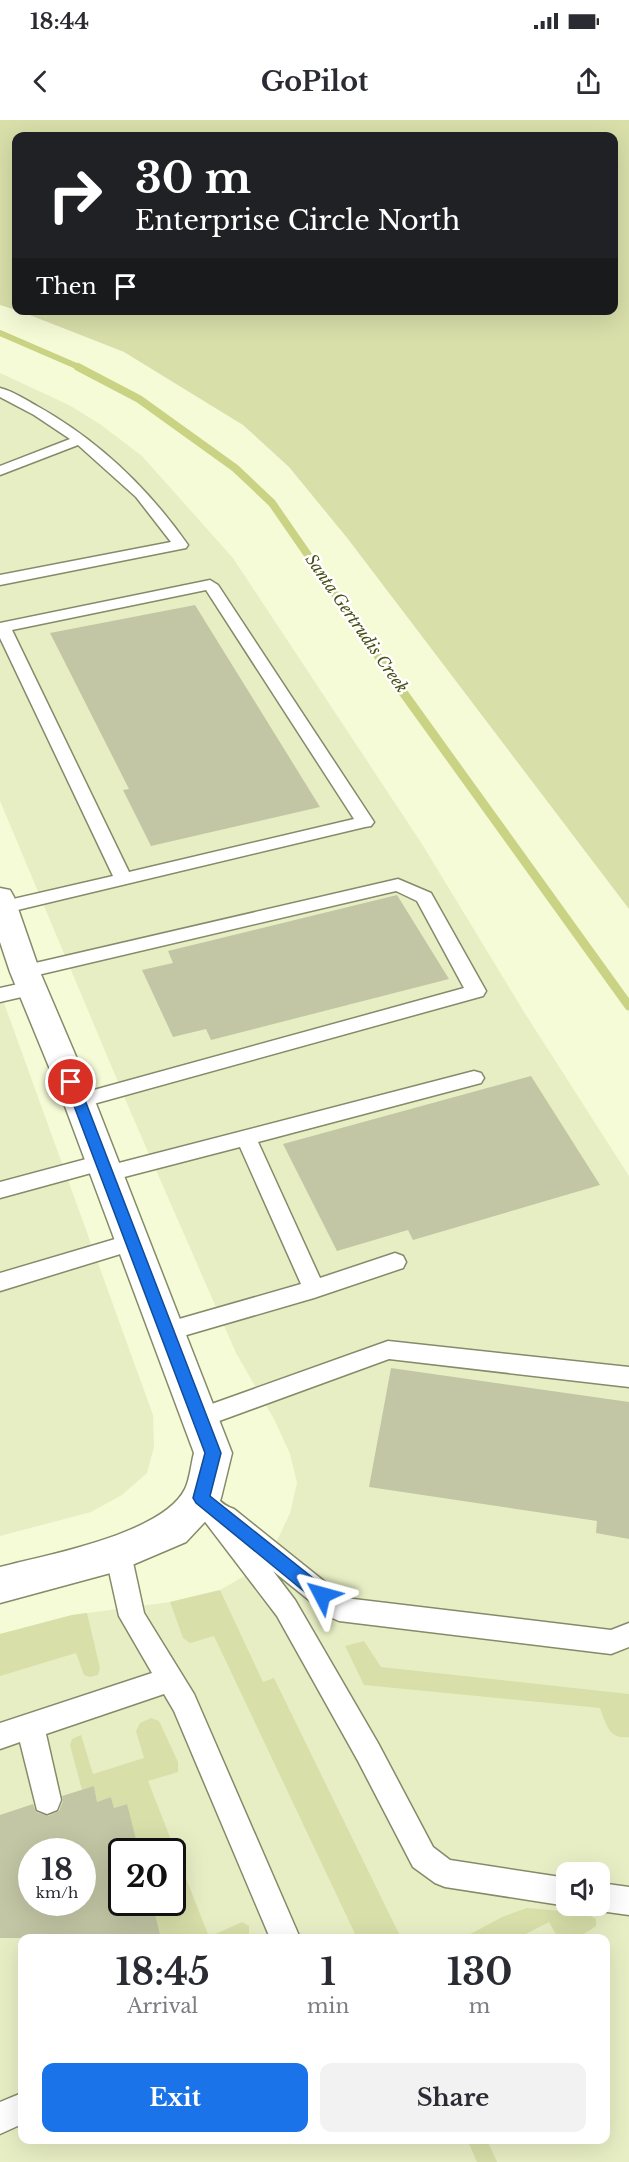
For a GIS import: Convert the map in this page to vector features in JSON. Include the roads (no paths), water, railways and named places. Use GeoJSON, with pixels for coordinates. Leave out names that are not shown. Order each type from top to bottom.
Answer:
{"type":"FeatureCollection","features":[{"type":"Feature","properties":{"kind":"street"},"geometry":{"type":"LineString","coordinates":[[0,1585],[118,1553],[172,1530],[201,1498],[213,1453],[79,1101],[15,972],[2,902]]}},
{"type":"Feature","properties":{"kind":"lane"},"geometry":{"type":"LineString","coordinates":[[0,392],[57,423],[79,440],[141,494],[181,545],[0,580]]}},
{"type":"Feature","properties":{"kind":"lane"},"geometry":{"type":"LineString","coordinates":[[0,471],[79,440]]}},
{"type":"Feature","properties":{"kind":"lane"},"geometry":{"type":"LineString","coordinates":[[2,902],[123,878],[365,822],[210,585],[2,628],[123,878]]}},
{"type":"Feature","properties":{"kind":"lane"},"geometry":{"type":"LineString","coordinates":[[15,972],[398,885],[424,897],[476,991],[79,1101]]}},
{"type":"Feature","properties":{"kind":"lane"},"geometry":{"type":"LineString","coordinates":[[0,1190],[246,1138],[474,1078]]}},
{"type":"Feature","properties":{"kind":"lane"},"geometry":{"type":"LineString","coordinates":[[246,1138],[314,1289]]}},
{"type":"Feature","properties":{"kind":"lane"},"geometry":{"type":"LineString","coordinates":[[0,1282],[132,1242]]}},
{"type":"Feature","properties":{"kind":"lane"},"geometry":{"type":"LineString","coordinates":[[166,1332],[314,1289],[395,1262]]}},
{"type":"Feature","properties":{"kind":"lane"},"geometry":{"type":"LineString","coordinates":[[200,1418],[388,1350],[629,1377]]}},
{"type":"Feature","properties":{"kind":"lane"},"geometry":{"type":"LineString","coordinates":[[201,1498],[339,1609],[611,1642],[629,1635]]}},
{"type":"Feature","properties":{"kind":"lane"},"geometry":{"type":"LineString","coordinates":[[201,1498],[286,1608],[368,1752],[423,1857],[445,1873],[556,1890]]}},
{"type":"Feature","properties":{"kind":"lane"},"geometry":{"type":"LineString","coordinates":[[118,1553],[132,1616],[184,1703],[283,1934]]}},
{"type":"Feature","properties":{"kind":"lane"},"geometry":{"type":"LineString","coordinates":[[0,1736],[31,1728],[169,1680]]}},
{"type":"Feature","properties":{"kind":"lane"},"geometry":{"type":"LineString","coordinates":[[31,1728],[47,1800]]}},
{"type":"Feature","properties":{"kind":"lane"},"geometry":{"type":"LineString","coordinates":[[610,1898],[629,1901]]}},
{"type":"Feature","properties":{"kind":"lane"},"geometry":{"type":"LineString","coordinates":[[0,2118],[18,2111]]}},
{"type":"Feature","properties":{"kind":"waterway","name":"Santa Gertrudis Creek"},"geometry":{"type":"LineString","coordinates":[[0,333],[81,368]]}},
{"type":"Feature","properties":{"kind":"waterway","name":"Santa Gertrudis Creek"},"geometry":{"type":"LineString","coordinates":[[78,367],[139,399],[235,468],[272,503],[393,678]]}},
{"type":"Feature","properties":{"kind":"waterway","name":"Santa Gertrudis Creek"},"geometry":{"type":"LineString","coordinates":[[392,677],[629,1006]]}}]}
